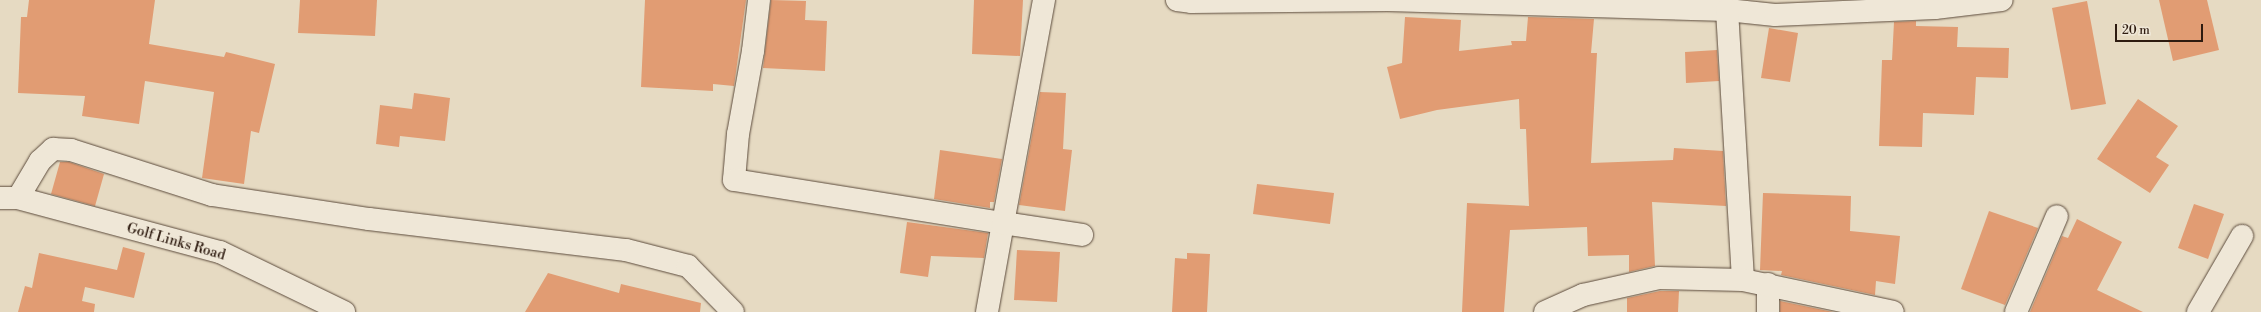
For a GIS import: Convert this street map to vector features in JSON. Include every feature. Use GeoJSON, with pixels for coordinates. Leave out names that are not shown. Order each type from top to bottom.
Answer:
{"type":"FeatureCollection","features":[{"type":"Feature","properties":{"kind":"street"},"geometry":{"type":"LineString","coordinates":[[759,0],[753,52],[738,134],[734,180],[1082,235]]}},
{"type":"Feature","properties":{"kind":"street"},"geometry":{"type":"LineString","coordinates":[[987,312],[1044,0]]}},
{"type":"Feature","properties":{"kind":"street"},"geometry":{"type":"LineString","coordinates":[[1177,0],[1190,2],[1388,0],[1727,10],[1773,8],[1935,8],[2002,0]]}},
{"type":"Feature","properties":{"kind":"street"},"geometry":{"type":"LineString","coordinates":[[1727,10],[1743,280]]}},
{"type":"Feature","properties":{"kind":"street"},"geometry":{"type":"LineString","coordinates":[[9,198],[53,149],[71,150],[212,195],[369,219],[626,250],[688,266],[733,312]]}},
{"type":"Feature","properties":{"kind":"street","name":"Golf Links Road"},"geometry":{"type":"LineString","coordinates":[[9,198],[220,252],[344,312]]}},
{"type":"Feature","properties":{"kind":"street"},"geometry":{"type":"LineString","coordinates":[[2016,312],[2057,216]]}},
{"type":"Feature","properties":{"kind":"street"},"geometry":{"type":"LineString","coordinates":[[2198,312],[2242,236]]}},
{"type":"Feature","properties":{"kind":"street"},"geometry":{"type":"LineString","coordinates":[[1545,312],[1583,295],[1659,278],[1743,280],[1768,284],[1893,312]]}},
{"type":"Feature","properties":{"kind":"street"},"geometry":{"type":"LineString","coordinates":[[1768,284],[1768,312]]}},
{"type":"Feature","properties":{"kind":"building"},"geometry":{"type":"Polygon","coordinates":[[[29,0],[155,0],[149,44],[224,57],[226,52],[275,64],[259,133],[251,131],[244,184],[202,178],[214,92],[145,81],[139,124],[82,116],[85,96],[18,93],[21,17],[27,17],[29,0]]]}},
{"type":"Feature","properties":{"kind":"building"},"geometry":{"type":"Polygon","coordinates":[[[300,0],[377,0],[375,36],[298,33],[300,0]]]}},
{"type":"Feature","properties":{"kind":"building"},"geometry":{"type":"Polygon","coordinates":[[[645,0],[746,0],[734,86],[713,84],[713,91],[641,87],[645,0]]]}},
{"type":"Feature","properties":{"kind":"building"},"geometry":{"type":"Polygon","coordinates":[[[771,0],[806,1],[805,20],[827,21],[825,71],[763,68],[771,0]]]}},
{"type":"Feature","properties":{"kind":"building"},"geometry":{"type":"Polygon","coordinates":[[[974,0],[1023,0],[1020,56],[972,54],[974,0]]]}},
{"type":"Feature","properties":{"kind":"building"},"geometry":{"type":"Polygon","coordinates":[[[2159,0],[2207,0],[2219,50],[2173,61],[2159,0]]]}},
{"type":"Feature","properties":{"kind":"building"},"geometry":{"type":"Polygon","coordinates":[[[2087,1],[2106,104],[2071,110],[2052,8],[2087,1]]]}},
{"type":"Feature","properties":{"kind":"building"},"geometry":{"type":"Polygon","coordinates":[[[1405,17],[1461,20],[1459,51],[1512,45],[1511,41],[1526,41],[1528,17],[1594,19],[1591,53],[1597,53],[1591,163],[1673,160],[1674,148],[1723,151],[1726,206],[1652,202],[1655,266],[1629,272],[1629,255],[1588,256],[1587,227],[1510,230],[1504,312],[1462,312],[1467,203],[1529,206],[1526,129],[1520,129],[1519,99],[1437,110],[1400,119],[1387,67],[1402,63],[1405,17]]]}},
{"type":"Feature","properties":{"kind":"building"},"geometry":{"type":"Polygon","coordinates":[[[1916,21],[1916,26],[1958,27],[1957,47],[2009,48],[2008,78],[1976,77],[1974,115],[1923,113],[1922,147],[1879,146],[1882,60],[1892,60],[1894,22],[1916,21]]]}},
{"type":"Feature","properties":{"kind":"building"},"geometry":{"type":"Polygon","coordinates":[[[1769,28],[1798,33],[1790,82],[1761,78],[1769,28]]]}},
{"type":"Feature","properties":{"kind":"building"},"geometry":{"type":"Polygon","coordinates":[[[1717,50],[1719,81],[1686,83],[1685,52],[1717,50]]]}},
{"type":"Feature","properties":{"kind":"building"},"geometry":{"type":"Polygon","coordinates":[[[1040,92],[1066,93],[1063,149],[1072,150],[1065,211],[1019,205],[1040,92]]]}},
{"type":"Feature","properties":{"kind":"building"},"geometry":{"type":"Polygon","coordinates":[[[414,93],[450,98],[445,141],[400,136],[399,147],[376,144],[380,105],[412,109],[414,93]]]}},
{"type":"Feature","properties":{"kind":"building"},"geometry":{"type":"Polygon","coordinates":[[[2138,99],[2178,126],[2156,157],[2169,165],[2150,193],[2097,159],[2138,99]]]}},
{"type":"Feature","properties":{"kind":"building"},"geometry":{"type":"Polygon","coordinates":[[[940,150],[1002,159],[994,202],[990,202],[990,208],[934,199],[940,150]]]}},
{"type":"Feature","properties":{"kind":"building"},"geometry":{"type":"Polygon","coordinates":[[[60,162],[69,162],[104,174],[95,206],[51,194],[60,162]]]}},
{"type":"Feature","properties":{"kind":"building"},"geometry":{"type":"Polygon","coordinates":[[[1257,184],[1334,193],[1330,224],[1253,214],[1257,184]]]}},
{"type":"Feature","properties":{"kind":"building"},"geometry":{"type":"Polygon","coordinates":[[[1763,193],[1851,196],[1850,231],[1900,236],[1895,284],[1876,281],[1875,295],[1781,275],[1782,271],[1760,270],[1763,193]]]}},
{"type":"Feature","properties":{"kind":"building"},"geometry":{"type":"Polygon","coordinates":[[[2194,204],[2224,214],[2208,259],[2178,248],[2194,204]]]}},
{"type":"Feature","properties":{"kind":"building"},"geometry":{"type":"Polygon","coordinates":[[[1989,211],[2038,228],[2005,305],[1961,289],[1989,211]]]}},
{"type":"Feature","properties":{"kind":"building"},"geometry":{"type":"Polygon","coordinates":[[[2077,219],[2122,242],[2097,290],[2143,312],[2030,312],[2062,236],[2068,238],[2077,219]]]}},
{"type":"Feature","properties":{"kind":"building"},"geometry":{"type":"Polygon","coordinates":[[[907,222],[988,233],[984,258],[931,256],[928,277],[900,273],[907,222]]]}},
{"type":"Feature","properties":{"kind":"building"},"geometry":{"type":"Polygon","coordinates":[[[123,247],[145,253],[134,298],[85,287],[82,301],[95,304],[94,312],[18,312],[25,286],[32,288],[39,253],[117,270],[123,247]]]}},
{"type":"Feature","properties":{"kind":"building"},"geometry":{"type":"Polygon","coordinates":[[[1017,250],[1060,252],[1057,302],[1014,300],[1017,250]]]}},
{"type":"Feature","properties":{"kind":"building"},"geometry":{"type":"Polygon","coordinates":[[[1187,253],[1210,254],[1207,312],[1172,312],[1175,258],[1187,259],[1187,253]]]}},
{"type":"Feature","properties":{"kind":"building"},"geometry":{"type":"Polygon","coordinates":[[[548,273],[619,293],[621,284],[701,303],[700,312],[525,312],[548,273]]]}},
{"type":"Feature","properties":{"kind":"building"},"geometry":{"type":"Polygon","coordinates":[[[1660,291],[1679,291],[1678,312],[1627,312],[1627,298],[1660,291]]]}},
{"type":"Feature","properties":{"kind":"building"},"geometry":{"type":"Polygon","coordinates":[[[1780,301],[1833,312],[1780,312],[1780,301]]]}}]}
